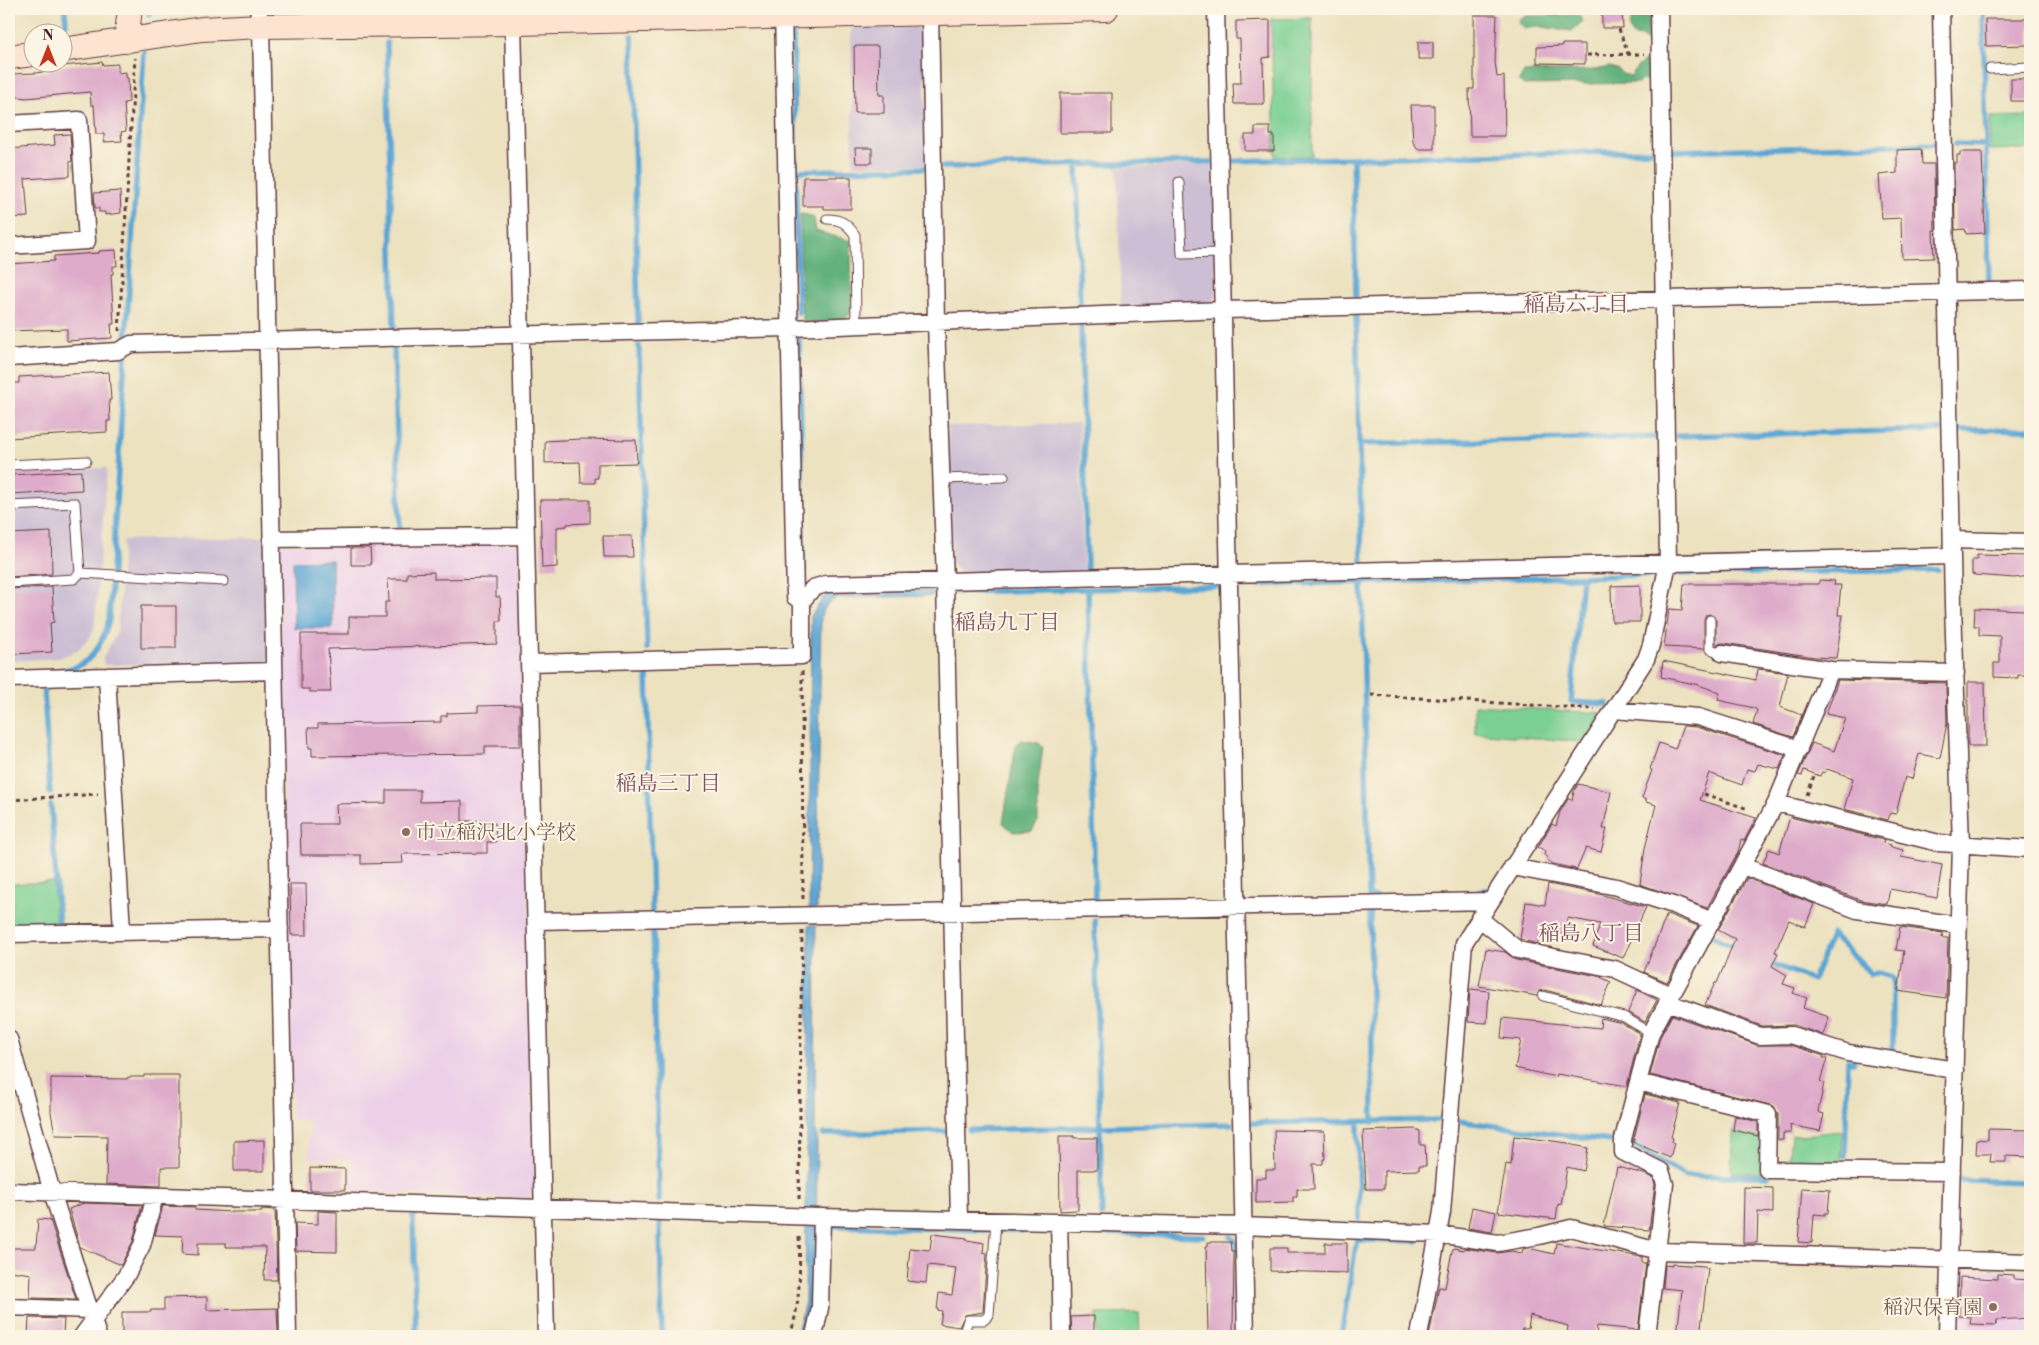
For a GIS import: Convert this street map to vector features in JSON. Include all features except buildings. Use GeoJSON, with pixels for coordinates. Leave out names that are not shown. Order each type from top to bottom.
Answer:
{"type":"FeatureCollection","features":[{"type":"Feature","properties":{"kind":"street"},"geometry":{"type":"LineString","coordinates":[[130,9],[131,40]]}},
{"type":"Feature","properties":{"kind":"street"},"geometry":{"type":"LineString","coordinates":[[72,49],[202,29],[259,17],[516,18],[809,12],[930,13],[1106,9]]}},
{"type":"Feature","properties":{"kind":"street"},"geometry":{"type":"LineString","coordinates":[[1216,9],[1246,1336]]}},
{"type":"Feature","properties":{"kind":"street"},"geometry":{"type":"LineString","coordinates":[[1419,1336],[1442,1212],[1464,943],[1646,658],[1668,563],[1659,9]]}},
{"type":"Feature","properties":{"kind":"street"},"geometry":{"type":"LineString","coordinates":[[1941,9],[1952,556],[1961,845],[1947,1336]]}},
{"type":"Feature","properties":{"kind":"street"},"geometry":{"type":"LineString","coordinates":[[783,13],[796,597],[802,601]]}},
{"type":"Feature","properties":{"kind":"street"},"geometry":{"type":"LineString","coordinates":[[930,13],[959,1220]]}},
{"type":"Feature","properties":{"kind":"street"},"geometry":{"type":"LineString","coordinates":[[259,17],[268,341],[288,1336]]}},
{"type":"Feature","properties":{"kind":"street"},"geometry":{"type":"LineString","coordinates":[[516,18],[526,536],[546,1336]]}},
{"type":"Feature","properties":{"kind":"street"},"geometry":{"type":"LineString","coordinates":[[9,57],[22,55]]}},
{"type":"Feature","properties":{"kind":"street"},"geometry":{"type":"LineString","coordinates":[[9,124],[79,120],[87,241],[9,246]]}},
{"type":"Feature","properties":{"kind":"street"},"geometry":{"type":"LineString","coordinates":[[9,358],[118,351],[131,344],[856,326],[1223,310],[2030,290]]}},
{"type":"Feature","properties":{"kind":"street"},"geometry":{"type":"LineString","coordinates":[[271,538],[526,536]]}},
{"type":"Feature","properties":{"kind":"street"},"geometry":{"type":"LineString","coordinates":[[1952,540],[2030,542]]}},
{"type":"Feature","properties":{"kind":"street"},"geometry":{"type":"LineString","coordinates":[[530,663],[802,656],[802,601],[813,588],[826,584],[1952,556]]}},
{"type":"Feature","properties":{"kind":"street"},"geometry":{"type":"LineString","coordinates":[[1722,653],[1831,670],[1956,673]]}},
{"type":"Feature","properties":{"kind":"street"},"geometry":{"type":"LineString","coordinates":[[1647,1336],[1665,1184],[1661,1171],[1623,1152],[1623,1139],[1651,1034],[1776,803],[1800,749],[1831,670]]}},
{"type":"Feature","properties":{"kind":"street"},"geometry":{"type":"LineString","coordinates":[[9,680],[274,671]]}},
{"type":"Feature","properties":{"kind":"street"},"geometry":{"type":"LineString","coordinates":[[107,676],[122,931]]}},
{"type":"Feature","properties":{"kind":"street"},"geometry":{"type":"LineString","coordinates":[[1614,710],[1698,717],[1800,749]]}},
{"type":"Feature","properties":{"kind":"street"},"geometry":{"type":"LineString","coordinates":[[1776,803],[1939,844],[2030,849]]}},
{"type":"Feature","properties":{"kind":"street"},"geometry":{"type":"LineString","coordinates":[[1743,866],[1857,910],[1958,925]]}},
{"type":"Feature","properties":{"kind":"street"},"geometry":{"type":"LineString","coordinates":[[1512,867],[1617,887],[1674,905],[1712,922]]}},
{"type":"Feature","properties":{"kind":"street"},"geometry":{"type":"LineString","coordinates":[[536,921],[1490,901]]}},
{"type":"Feature","properties":{"kind":"street"},"geometry":{"type":"LineString","coordinates":[[1479,918],[1518,950],[1615,969],[1669,999],[1760,1036],[1791,1035],[1848,1053],[1955,1070]]}},
{"type":"Feature","properties":{"kind":"street"},"geometry":{"type":"LineString","coordinates":[[9,934],[280,929]]}},
{"type":"Feature","properties":{"kind":"street"},"geometry":{"type":"LineString","coordinates":[[9,1039],[52,1192],[98,1336]]}},
{"type":"Feature","properties":{"kind":"street"},"geometry":{"type":"LineString","coordinates":[[1638,1082],[1768,1114],[1767,1170],[1952,1172]]}},
{"type":"Feature","properties":{"kind":"street"},"geometry":{"type":"LineString","coordinates":[[9,1191],[810,1217],[1244,1226],[1438,1234],[1498,1243],[1571,1228],[1658,1250],[2030,1262]]}},
{"type":"Feature","properties":{"kind":"street"},"geometry":{"type":"LineString","coordinates":[[82,1336],[92,1315],[126,1276],[142,1245],[155,1196]]}},
{"type":"Feature","properties":{"kind":"street"},"geometry":{"type":"LineString","coordinates":[[810,1217],[820,1308],[814,1336]]}},
{"type":"Feature","properties":{"kind":"street"},"geometry":{"type":"LineString","coordinates":[[1059,1222],[1062,1336]]}},
{"type":"Feature","properties":{"kind":"street"},"geometry":{"type":"LineString","coordinates":[[9,1307],[92,1315]]}},
{"type":"Feature","properties":{"kind":"lane"},"geometry":{"type":"LineString","coordinates":[[1990,69],[2030,67]]}},
{"type":"Feature","properties":{"kind":"lane"},"geometry":{"type":"LineString","coordinates":[[1179,182],[1182,254],[1222,253]]}},
{"type":"Feature","properties":{"kind":"lane"},"geometry":{"type":"LineString","coordinates":[[827,219],[838,219],[849,226],[855,234],[856,326]]}},
{"type":"Feature","properties":{"kind":"lane"},"geometry":{"type":"LineString","coordinates":[[9,466],[86,461]]}},
{"type":"Feature","properties":{"kind":"lane"},"geometry":{"type":"LineString","coordinates":[[942,479],[1004,477]]}},
{"type":"Feature","properties":{"kind":"lane"},"geometry":{"type":"LineString","coordinates":[[9,506],[75,503],[80,573],[74,579],[9,583]]}},
{"type":"Feature","properties":{"kind":"lane"},"geometry":{"type":"LineString","coordinates":[[80,573],[224,581]]}},
{"type":"Feature","properties":{"kind":"lane"},"geometry":{"type":"LineString","coordinates":[[1710,620],[1710,649],[1722,653]]}},
{"type":"Feature","properties":{"kind":"lane"},"geometry":{"type":"LineString","coordinates":[[1543,996],[1624,1017],[1651,1034]]}},
{"type":"Feature","properties":{"kind":"lane"},"geometry":{"type":"LineString","coordinates":[[963,1336],[968,1320],[984,1320],[989,1314],[996,1221]]}},
{"type":"Feature","properties":{"kind":"path"},"geometry":{"type":"LineString","coordinates":[[1619,29],[1628,54]]}},
{"type":"Feature","properties":{"kind":"path"},"geometry":{"type":"LineString","coordinates":[[118,351],[131,40]]}},
{"type":"Feature","properties":{"kind":"path"},"geometry":{"type":"LineString","coordinates":[[1587,55],[1660,54]]}},
{"type":"Feature","properties":{"kind":"path"},"geometry":{"type":"LineString","coordinates":[[790,1336],[796,1316],[810,1217],[802,916],[802,656]]}},
{"type":"Feature","properties":{"kind":"path"},"geometry":{"type":"LineString","coordinates":[[1371,695],[1614,710]]}},
{"type":"Feature","properties":{"kind":"path"},"geometry":{"type":"LineString","coordinates":[[9,800],[114,794]]}},
{"type":"Feature","properties":{"kind":"path"},"geometry":{"type":"LineString","coordinates":[[1704,794],[1748,809]]}},
{"type":"Feature","properties":{"kind":"shaded area"},"geometry":{"type":"Polygon","coordinates":[[[916,27],[924,35],[926,164],[853,165],[851,28],[916,27]]]}},
{"type":"Feature","properties":{"kind":"shaded area"},"geometry":{"type":"Polygon","coordinates":[[[1213,165],[1216,294],[1212,301],[1208,305],[1121,309],[1117,168],[1213,165]]]}},
{"type":"Feature","properties":{"kind":"shaded area"},"geometry":{"type":"Polygon","coordinates":[[[1079,423],[1083,571],[960,573],[952,564],[948,426],[1079,423]]]}},
{"type":"Feature","properties":{"kind":"shaded area"},"geometry":{"type":"Polygon","coordinates":[[[107,468],[94,630],[89,639],[77,651],[59,658],[9,661],[9,473],[107,468]]]}},
{"type":"Feature","properties":{"kind":"shaded area"},"geometry":{"type":"Polygon","coordinates":[[[266,537],[269,661],[104,665],[103,658],[117,632],[123,540],[266,537]]]}},
{"type":"Feature","properties":{"kind":"shaded area","name":"市立稲沢北小学校"},"geometry":{"type":"Polygon","coordinates":[[[519,544],[535,1192],[529,1198],[351,1193],[351,1159],[309,1159],[309,1121],[292,1120],[279,545],[519,544]]]}},
{"type":"Feature","properties":{"kind":"shaded area","name":"稲沢保育園"},"geometry":{"type":"Polygon","coordinates":[[[1965,1270],[2030,1271],[2030,1336],[1956,1336],[1957,1277],[1965,1270]]]}},
{"type":"Feature","properties":{"kind":"green space"},"geometry":{"type":"Polygon","coordinates":[[[1644,14],[1649,19],[1648,42],[1641,37],[1632,35],[1629,28],[1631,18],[1644,14]]]}},
{"type":"Feature","properties":{"kind":"green space"},"geometry":{"type":"Polygon","coordinates":[[[1579,15],[1583,21],[1572,31],[1543,27],[1524,28],[1518,23],[1520,18],[1525,16],[1579,15]]]}},
{"type":"Feature","properties":{"kind":"green space"},"geometry":{"type":"Polygon","coordinates":[[[1312,18],[1312,156],[1275,157],[1271,19],[1312,18]]]}},
{"type":"Feature","properties":{"kind":"green space"},"geometry":{"type":"Polygon","coordinates":[[[1645,61],[1650,63],[1650,81],[1642,80],[1638,83],[1524,85],[1519,81],[1524,72],[1594,70],[1609,67],[1618,69],[1622,74],[1631,76],[1637,67],[1645,61]]]}},
{"type":"Feature","properties":{"kind":"green space"},"geometry":{"type":"Polygon","coordinates":[[[2030,116],[2030,149],[1990,150],[1990,117],[2030,116]]]}},
{"type":"Feature","properties":{"kind":"green space"},"geometry":{"type":"Polygon","coordinates":[[[800,214],[814,218],[816,231],[851,241],[852,312],[841,323],[804,323],[802,316],[800,214]]]}},
{"type":"Feature","properties":{"kind":"green space"},"geometry":{"type":"Polygon","coordinates":[[[1475,705],[1601,713],[1603,715],[1584,742],[1475,733],[1475,705]]]}},
{"type":"Feature","properties":{"kind":"green space"},"geometry":{"type":"Polygon","coordinates":[[[1021,740],[1039,743],[1043,747],[1038,785],[1038,821],[1032,831],[1013,832],[1003,823],[1016,744],[1021,740]]]}},
{"type":"Feature","properties":{"kind":"green space"},"geometry":{"type":"Polygon","coordinates":[[[53,882],[56,928],[9,928],[9,884],[53,882]]]}},
{"type":"Feature","properties":{"kind":"green space"},"geometry":{"type":"Polygon","coordinates":[[[1732,1131],[1763,1139],[1762,1173],[1731,1173],[1732,1131]]]}},
{"type":"Feature","properties":{"kind":"green space"},"geometry":{"type":"Polygon","coordinates":[[[1842,1131],[1841,1166],[1788,1165],[1791,1136],[1842,1131]]]}},
{"type":"Feature","properties":{"kind":"green space"},"geometry":{"type":"Polygon","coordinates":[[[1139,1313],[1140,1336],[1097,1336],[1097,1314],[1139,1313]]]}},
{"type":"Feature","properties":{"kind":"water"},"geometry":{"type":"Polygon","coordinates":[[[332,560],[333,628],[294,628],[293,561],[332,560]]]}},
{"type":"Feature","properties":{"kind":"water"},"geometry":{"type":"Polygon","coordinates":[[[932,589],[932,596],[837,598],[827,604],[821,616],[817,909],[809,909],[811,616],[825,595],[833,592],[932,589]]]}},
{"type":"Feature","properties":{"kind":"water"},"geometry":{"type":"Polygon","coordinates":[[[809,925],[816,925],[816,1303],[807,1336],[796,1336],[805,1302],[809,925]]]}},
{"type":"Feature","properties":{"kind":"waterway"},"geometry":{"type":"LineString","coordinates":[[65,9],[66,22]]}},
{"type":"Feature","properties":{"kind":"waterway"},"geometry":{"type":"LineString","coordinates":[[149,15],[150,9]]}},
{"type":"Feature","properties":{"kind":"waterway"},"geometry":{"type":"LineString","coordinates":[[1983,9],[1986,145]]}},
{"type":"Feature","properties":{"kind":"waterway"},"geometry":{"type":"LineString","coordinates":[[793,33],[798,312]]}},
{"type":"Feature","properties":{"kind":"waterway"},"geometry":{"type":"LineString","coordinates":[[632,36],[638,323]]}},
{"type":"Feature","properties":{"kind":"waterway"},"geometry":{"type":"LineString","coordinates":[[387,43],[394,332]]}},
{"type":"Feature","properties":{"kind":"waterway"},"geometry":{"type":"LineString","coordinates":[[126,339],[144,52]]}},
{"type":"Feature","properties":{"kind":"waterway"},"geometry":{"type":"LineString","coordinates":[[1671,151],[1934,144]]}},
{"type":"Feature","properties":{"kind":"waterway"},"geometry":{"type":"LineString","coordinates":[[1955,144],[1986,145],[1989,285],[1995,284]]}},
{"type":"Feature","properties":{"kind":"waterway"},"geometry":{"type":"LineString","coordinates":[[1229,161],[1652,151]]}},
{"type":"Feature","properties":{"kind":"waterway"},"geometry":{"type":"LineString","coordinates":[[1353,159],[1356,296]]}},
{"type":"Feature","properties":{"kind":"waterway"},"geometry":{"type":"LineString","coordinates":[[943,167],[1211,162]]}},
{"type":"Feature","properties":{"kind":"waterway"},"geometry":{"type":"LineString","coordinates":[[1077,164],[1080,307]]}},
{"type":"Feature","properties":{"kind":"waterway"},"geometry":{"type":"LineString","coordinates":[[795,171],[926,168]]}},
{"type":"Feature","properties":{"kind":"waterway"},"geometry":{"type":"LineString","coordinates":[[1356,314],[1362,565]]}},
{"type":"Feature","properties":{"kind":"waterway"},"geometry":{"type":"LineString","coordinates":[[1081,324],[1087,569]]}},
{"type":"Feature","properties":{"kind":"waterway"},"geometry":{"type":"LineString","coordinates":[[799,339],[804,579]]}},
{"type":"Feature","properties":{"kind":"waterway"},"geometry":{"type":"LineString","coordinates":[[639,346],[647,649]]}},
{"type":"Feature","properties":{"kind":"waterway"},"geometry":{"type":"LineString","coordinates":[[394,348],[400,529]]}},
{"type":"Feature","properties":{"kind":"waterway"},"geometry":{"type":"LineString","coordinates":[[60,670],[70,669],[79,665],[93,654],[103,638],[109,620],[125,356]]}},
{"type":"Feature","properties":{"kind":"waterway"},"geometry":{"type":"LineString","coordinates":[[1961,430],[2030,429]]}},
{"type":"Feature","properties":{"kind":"waterway"},"geometry":{"type":"LineString","coordinates":[[1677,436],[1941,430]]}},
{"type":"Feature","properties":{"kind":"waterway"},"geometry":{"type":"LineString","coordinates":[[1359,444],[1659,437]]}},
{"type":"Feature","properties":{"kind":"waterway"},"geometry":{"type":"LineString","coordinates":[[1681,574],[1938,570]]}},
{"type":"Feature","properties":{"kind":"waterway"},"geometry":{"type":"LineString","coordinates":[[1242,585],[1651,575]]}},
{"type":"Feature","properties":{"kind":"waterway"},"geometry":{"type":"LineString","coordinates":[[1582,577],[1571,702],[1607,704]]}},
{"type":"Feature","properties":{"kind":"waterway"},"geometry":{"type":"LineString","coordinates":[[1362,583],[1369,897],[1376,897]]}},
{"type":"Feature","properties":{"kind":"waterway"},"geometry":{"type":"LineString","coordinates":[[956,592],[1216,586]]}},
{"type":"Feature","properties":{"kind":"waterway"},"geometry":{"type":"LineString","coordinates":[[1088,589],[1095,902]]}},
{"type":"Feature","properties":{"kind":"waterway"},"geometry":{"type":"LineString","coordinates":[[647,669],[652,912]]}},
{"type":"Feature","properties":{"kind":"waterway"},"geometry":{"type":"LineString","coordinates":[[44,691],[50,793]]}},
{"type":"Feature","properties":{"kind":"waterway"},"geometry":{"type":"LineString","coordinates":[[51,805],[59,927]]}},
{"type":"Feature","properties":{"kind":"waterway"},"geometry":{"type":"LineString","coordinates":[[1472,894],[1486,890]]}},
{"type":"Feature","properties":{"kind":"waterway"},"geometry":{"type":"LineString","coordinates":[[1370,913],[1373,1122]]}},
{"type":"Feature","properties":{"kind":"waterway"},"geometry":{"type":"LineString","coordinates":[[1095,920],[1102,1215]]}},
{"type":"Feature","properties":{"kind":"waterway"},"geometry":{"type":"LineString","coordinates":[[653,923],[659,1200]]}},
{"type":"Feature","properties":{"kind":"waterway"},"geometry":{"type":"LineString","coordinates":[[1768,962],[1813,980],[1832,934],[1871,974],[1877,973],[1893,977],[1893,1055]]}},
{"type":"Feature","properties":{"kind":"waterway"},"geometry":{"type":"LineString","coordinates":[[1714,937],[1739,949]]}},
{"type":"Feature","properties":{"kind":"waterway"},"geometry":{"type":"LineString","coordinates":[[1845,1156],[1848,1061],[1854,1062]]}},
{"type":"Feature","properties":{"kind":"waterway"},"geometry":{"type":"LineString","coordinates":[[1252,1123],[1440,1120]]}},
{"type":"Feature","properties":{"kind":"waterway"},"geometry":{"type":"LineString","coordinates":[[1458,1121],[1611,1141]]}},
{"type":"Feature","properties":{"kind":"waterway"},"geometry":{"type":"LineString","coordinates":[[1358,1122],[1359,1219]]}},
{"type":"Feature","properties":{"kind":"waterway"},"geometry":{"type":"LineString","coordinates":[[969,1130],[1231,1124]]}},
{"type":"Feature","properties":{"kind":"waterway"},"geometry":{"type":"LineString","coordinates":[[823,1134],[949,1131]]}},
{"type":"Feature","properties":{"kind":"waterway"},"geometry":{"type":"LineString","coordinates":[[1629,1143],[1685,1176],[1768,1176]]}},
{"type":"Feature","properties":{"kind":"waterway"},"geometry":{"type":"LineString","coordinates":[[1958,1180],[2030,1182]]}},
{"type":"Feature","properties":{"kind":"waterway"},"geometry":{"type":"LineString","coordinates":[[415,1213],[413,1217],[416,1336]]}},
{"type":"Feature","properties":{"kind":"waterway"},"geometry":{"type":"LineString","coordinates":[[660,1220],[662,1336]]}},
{"type":"Feature","properties":{"kind":"waterway"},"geometry":{"type":"LineString","coordinates":[[834,1226],[989,1230]]}},
{"type":"Feature","properties":{"kind":"waterway"},"geometry":{"type":"LineString","coordinates":[[1004,1230],[1049,1231]]}},
{"type":"Feature","properties":{"kind":"waterway"},"geometry":{"type":"LineString","coordinates":[[1067,1232],[1203,1236]]}},
{"type":"Feature","properties":{"kind":"waterway"},"geometry":{"type":"LineString","coordinates":[[1231,1237],[1237,1243],[1237,1249]]}},
{"type":"Feature","properties":{"kind":"waterway"},"geometry":{"type":"LineString","coordinates":[[1341,1336],[1357,1239]]}},
{"type":"Feature","properties":{"kind":"waterway"},"geometry":{"type":"LineString","coordinates":[[1357,1240],[1417,1241]]}},
{"type":"Feature","properties":{"kind":"place","name":"市立稲沢北小学校"},"geometry":{"type":"Point","coordinates":[406,832]}},
{"type":"Feature","properties":{"kind":"place","name":"稲沢保育園"},"geometry":{"type":"Point","coordinates":[1993,1307]}},
{"type":"Feature","properties":{"kind":"district","name":"稲島六丁目"},"geometry":{"type":"Point","coordinates":[1576,304]}},
{"type":"Feature","properties":{"kind":"district","name":"稲島九丁目"},"geometry":{"type":"Point","coordinates":[1007,622]}},
{"type":"Feature","properties":{"kind":"district","name":"稲島三丁目"},"geometry":{"type":"Point","coordinates":[668,783]}},
{"type":"Feature","properties":{"kind":"district","name":"稲島八丁目"},"geometry":{"type":"Point","coordinates":[1591,933]}}]}
